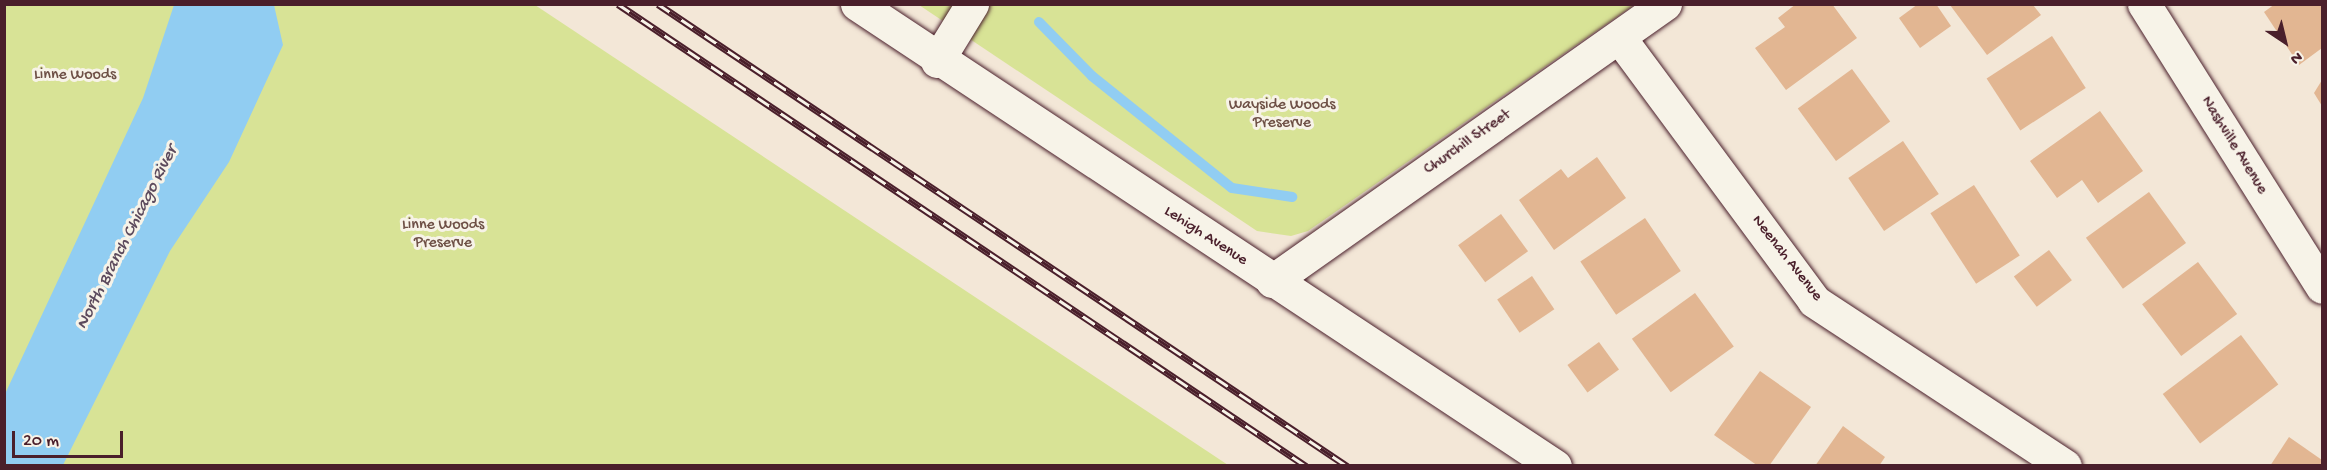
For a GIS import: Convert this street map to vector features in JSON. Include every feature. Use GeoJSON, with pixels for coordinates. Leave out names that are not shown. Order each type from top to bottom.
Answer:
{"type":"FeatureCollection","features":[{"type":"Feature","properties":{"kind":"street","name":"Lehigh Avenue"},"geometry":{"type":"LineString","coordinates":[[857,4],[937,61],[1556,465]]}},
{"type":"Feature","properties":{"kind":"street"},"geometry":{"type":"LineString","coordinates":[[937,61],[972,4]]}},
{"type":"Feature","properties":{"kind":"street","name":"Churchill Street"},"geometry":{"type":"LineString","coordinates":[[1272,281],[1665,4]]}},
{"type":"Feature","properties":{"kind":"street","name":"Nashville Avenue"},"geometry":{"type":"LineString","coordinates":[[2144,4],[2322,287]]}},
{"type":"Feature","properties":{"kind":"street","name":"Neenah Avenue"},"geometry":{"type":"LineString","coordinates":[[1619,37],[1814,301],[2066,465]]}},
{"type":"Feature","properties":{"kind":"green space","name":"Linne Woods Preserve"},"geometry":{"type":"Polygon","coordinates":[[[4,5],[535,5],[1228,465],[5,465],[4,5]]]}},
{"type":"Feature","properties":{"kind":"green space","name":"Wayside Woods Preserve"},"geometry":{"type":"Polygon","coordinates":[[[919,5],[1634,5],[1308,231],[1291,236],[1257,231],[919,5]]]}},
{"type":"Feature","properties":{"kind":"water","name":"North Branch Chicago River"},"geometry":{"type":"Polygon","coordinates":[[[174,5],[274,5],[283,45],[229,162],[170,251],[63,465],[5,465],[5,394],[143,98],[174,5]]]}},
{"type":"Feature","properties":{"kind":"building"},"geometry":{"type":"Polygon","coordinates":[[[1796,4],[1832,4],[1857,38],[1786,90],[1755,48],[1785,27],[1778,18],[1796,4]]]}},
{"type":"Feature","properties":{"kind":"building"},"geometry":{"type":"Polygon","coordinates":[[[1918,4],[1936,4],[1951,26],[1920,48],[1899,18],[1918,4]]]}},
{"type":"Feature","properties":{"kind":"building"},"geometry":{"type":"Polygon","coordinates":[[[2275,4],[2322,4],[2322,48],[2299,65],[2264,12],[2275,4]]]}},
{"type":"Feature","properties":{"kind":"building"},"geometry":{"type":"Polygon","coordinates":[[[1950,5],[2033,5],[2041,15],[1987,55],[1950,5]]]}},
{"type":"Feature","properties":{"kind":"building"},"geometry":{"type":"Polygon","coordinates":[[[2052,36],[2086,88],[2020,130],[1987,78],[2052,36]]]}},
{"type":"Feature","properties":{"kind":"building"},"geometry":{"type":"Polygon","coordinates":[[[1852,69],[1890,122],[1836,161],[1798,108],[1852,69]]]}},
{"type":"Feature","properties":{"kind":"building"},"geometry":{"type":"Polygon","coordinates":[[[2322,80],[2322,106],[2314,93],[2322,80]]]}},
{"type":"Feature","properties":{"kind":"building"},"geometry":{"type":"Polygon","coordinates":[[[2100,111],[2143,171],[2098,203],[2082,180],[2057,198],[2030,161],[2100,111]]]}},
{"type":"Feature","properties":{"kind":"building"},"geometry":{"type":"Polygon","coordinates":[[[1903,141],[1939,194],[1884,231],[1848,178],[1903,141]]]}},
{"type":"Feature","properties":{"kind":"building"},"geometry":{"type":"Polygon","coordinates":[[[1597,157],[1626,198],[1554,250],[1519,200],[1561,169],[1568,178],[1597,157]]]}},
{"type":"Feature","properties":{"kind":"building"},"geometry":{"type":"Polygon","coordinates":[[[1974,185],[2020,255],[1976,284],[1930,213],[1974,185]]]}},
{"type":"Feature","properties":{"kind":"building"},"geometry":{"type":"Polygon","coordinates":[[[2149,192],[2186,243],[2123,289],[2086,238],[2149,192]]]}},
{"type":"Feature","properties":{"kind":"building"},"geometry":{"type":"Polygon","coordinates":[[[1501,214],[1528,251],[1485,282],[1458,245],[1501,214]]]}},
{"type":"Feature","properties":{"kind":"building"},"geometry":{"type":"Polygon","coordinates":[[[1645,218],[1681,271],[1616,315],[1580,262],[1645,218]]]}},
{"type":"Feature","properties":{"kind":"building"},"geometry":{"type":"Polygon","coordinates":[[[2049,250],[2072,280],[2037,307],[2014,276],[2049,250]]]}},
{"type":"Feature","properties":{"kind":"building"},"geometry":{"type":"Polygon","coordinates":[[[2198,262],[2237,314],[2181,356],[2142,304],[2198,262]]]}},
{"type":"Feature","properties":{"kind":"building"},"geometry":{"type":"Polygon","coordinates":[[[1532,276],[1554,309],[1520,333],[1497,299],[1532,276]]]}},
{"type":"Feature","properties":{"kind":"building"},"geometry":{"type":"Polygon","coordinates":[[[1695,293],[1734,346],[1671,392],[1632,339],[1695,293]]]}},
{"type":"Feature","properties":{"kind":"building"},"geometry":{"type":"Polygon","coordinates":[[[2241,335],[2278,385],[2200,443],[2163,394],[2241,335]]]}},
{"type":"Feature","properties":{"kind":"building"},"geometry":{"type":"Polygon","coordinates":[[[1599,342],[1619,370],[1587,392],[1567,365],[1599,342]]]}},
{"type":"Feature","properties":{"kind":"building"},"geometry":{"type":"Polygon","coordinates":[[[1760,371],[1811,407],[1769,466],[1758,466],[1714,435],[1760,371]]]}},
{"type":"Feature","properties":{"kind":"building"},"geometry":{"type":"Polygon","coordinates":[[[1843,426],[1885,457],[1879,466],[1815,466],[1843,426]]]}},
{"type":"Feature","properties":{"kind":"building"},"geometry":{"type":"Polygon","coordinates":[[[2289,437],[2322,460],[2322,466],[2270,466],[2289,437]]]}},
{"type":"Feature","properties":{"kind":"waterway"},"geometry":{"type":"LineString","coordinates":[[1039,22],[1092,76],[1232,188],[1292,197]]}},
{"type":"Feature","properties":{"kind":"railway"},"geometry":{"type":"LineString","coordinates":[[618,4],[1306,466]]}},
{"type":"Feature","properties":{"kind":"railway"},"geometry":{"type":"LineString","coordinates":[[658,4],[1347,466]]}},
{"type":"Feature","properties":{"kind":"park label","name":"Linne Woods"},"geometry":{"type":"Point","coordinates":[75,76]}}]}
